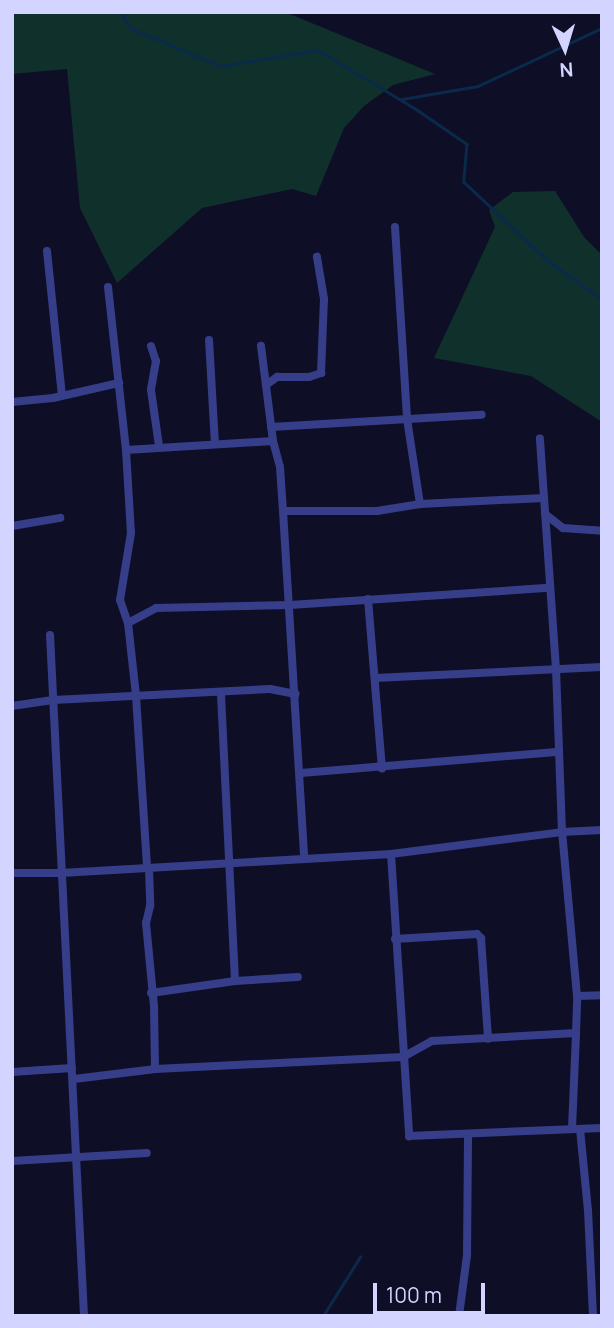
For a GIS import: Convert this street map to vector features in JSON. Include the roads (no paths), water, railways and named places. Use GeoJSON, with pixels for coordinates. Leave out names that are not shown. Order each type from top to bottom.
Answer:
{"type":"FeatureCollection","features":[{"type":"Feature","properties":{"kind":"street"},"geometry":{"type":"LineString","coordinates":[[395,226],[407,419],[420,504]]}},
{"type":"Feature","properties":{"kind":"street"},"geometry":{"type":"LineString","coordinates":[[47,251],[62,395]]}},
{"type":"Feature","properties":{"kind":"street"},"geometry":{"type":"LineString","coordinates":[[266,385],[277,377],[309,377],[321,373],[324,299],[317,257]]}},
{"type":"Feature","properties":{"kind":"street"},"geometry":{"type":"LineString","coordinates":[[108,287],[120,383],[131,533],[120,600],[128,623],[136,696],[150,906],[146,923],[155,1069]]}},
{"type":"Feature","properties":{"kind":"street"},"geometry":{"type":"LineString","coordinates":[[209,340],[215,444]]}},
{"type":"Feature","properties":{"kind":"street"},"geometry":{"type":"LineString","coordinates":[[151,346],[156,361],[151,390],[159,446]]}},
{"type":"Feature","properties":{"kind":"street"},"geometry":{"type":"LineString","coordinates":[[261,346],[273,441],[280,467],[301,773],[304,858]]}},
{"type":"Feature","properties":{"kind":"street"},"geometry":{"type":"LineString","coordinates":[[12,402],[120,383]]}},
{"type":"Feature","properties":{"kind":"street"},"geometry":{"type":"LineString","coordinates":[[271,427],[482,415]]}},
{"type":"Feature","properties":{"kind":"street"},"geometry":{"type":"LineString","coordinates":[[540,439],[555,669],[562,832],[577,996],[576,1129],[588,1210],[593,1316]]}},
{"type":"Feature","properties":{"kind":"street"},"geometry":{"type":"LineString","coordinates":[[126,450],[273,441]]}},
{"type":"Feature","properties":{"kind":"street"},"geometry":{"type":"LineString","coordinates":[[283,511],[377,510],[420,504],[544,498]]}},
{"type":"Feature","properties":{"kind":"street"},"geometry":{"type":"LineString","coordinates":[[545,514],[563,528],[602,531]]}},
{"type":"Feature","properties":{"kind":"street"},"geometry":{"type":"LineString","coordinates":[[12,526],[60,518]]}},
{"type":"Feature","properties":{"kind":"street"},"geometry":{"type":"LineString","coordinates":[[128,623],[156,608],[290,605],[548,588]]}},
{"type":"Feature","properties":{"kind":"street"},"geometry":{"type":"LineString","coordinates":[[368,599],[382,768]]}},
{"type":"Feature","properties":{"kind":"street"},"geometry":{"type":"LineString","coordinates":[[50,635],[84,1316]]}},
{"type":"Feature","properties":{"kind":"street"},"geometry":{"type":"LineString","coordinates":[[375,678],[602,667]]}},
{"type":"Feature","properties":{"kind":"street"},"geometry":{"type":"LineString","coordinates":[[12,706],[53,700],[270,689],[296,694]]}},
{"type":"Feature","properties":{"kind":"street"},"geometry":{"type":"LineString","coordinates":[[221,693],[235,981]]}},
{"type":"Feature","properties":{"kind":"street"},"geometry":{"type":"LineString","coordinates":[[301,773],[559,752]]}},
{"type":"Feature","properties":{"kind":"street"},"geometry":{"type":"LineString","coordinates":[[12,873],[61,873],[391,854],[562,832],[602,830]]}},
{"type":"Feature","properties":{"kind":"street"},"geometry":{"type":"LineString","coordinates":[[391,854],[409,1136],[602,1128]]}},
{"type":"Feature","properties":{"kind":"street"},"geometry":{"type":"LineString","coordinates":[[395,939],[477,934],[481,938],[488,1039]]}},
{"type":"Feature","properties":{"kind":"street"},"geometry":{"type":"LineString","coordinates":[[152,993],[235,981],[298,977]]}},
{"type":"Feature","properties":{"kind":"street"},"geometry":{"type":"LineString","coordinates":[[577,996],[602,995]]}},
{"type":"Feature","properties":{"kind":"street"},"geometry":{"type":"LineString","coordinates":[[74,1079],[155,1069],[403,1057],[419,1045],[432,1041],[576,1032]]}},
{"type":"Feature","properties":{"kind":"street"},"geometry":{"type":"LineString","coordinates":[[12,1072],[72,1068]]}},
{"type":"Feature","properties":{"kind":"street"},"geometry":{"type":"LineString","coordinates":[[459,1316],[467,1255],[468,1135]]}},
{"type":"Feature","properties":{"kind":"street"},"geometry":{"type":"LineString","coordinates":[[12,1161],[147,1153]]}},
{"type":"Feature","properties":{"kind":"waterway"},"geometry":{"type":"LineString","coordinates":[[121,12],[130,28],[221,66],[318,50],[416,109],[467,144],[464,182],[547,260],[602,299]]}},
{"type":"Feature","properties":{"kind":"waterway"},"geometry":{"type":"LineString","coordinates":[[402,99],[478,86],[602,28]]}},
{"type":"Feature","properties":{"kind":"waterway"},"geometry":{"type":"LineString","coordinates":[[323,1316],[360,1257]]}}]}
